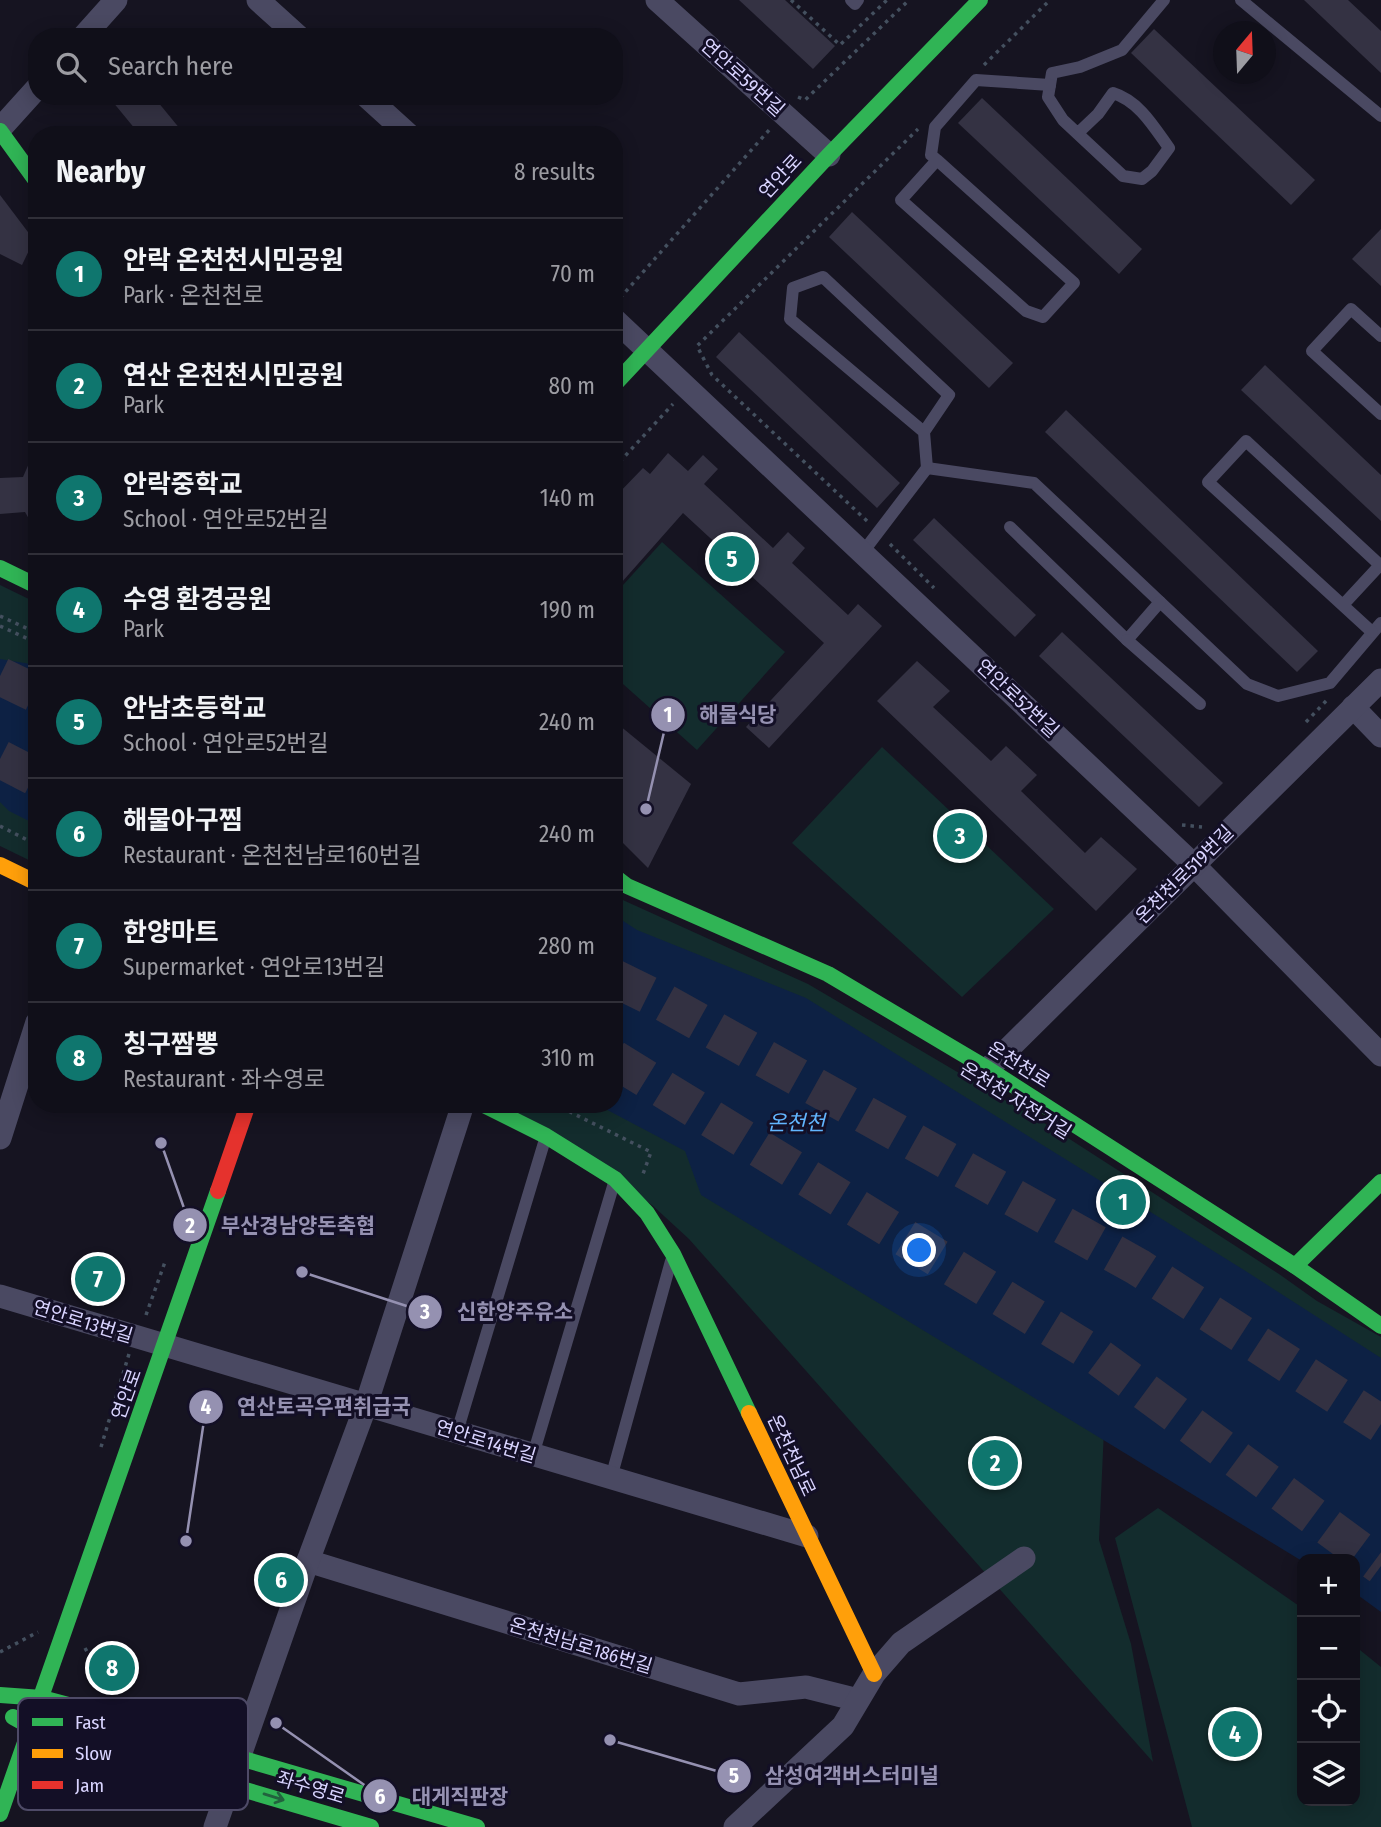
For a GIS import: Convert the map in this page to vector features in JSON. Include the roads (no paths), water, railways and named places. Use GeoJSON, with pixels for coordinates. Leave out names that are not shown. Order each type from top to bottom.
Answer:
{"type":"FeatureCollection","features":[{"type":"Feature","properties":{"kind":"main road","name":"연안로"},"geometry":{"type":"LineString","coordinates":[[623,375],[829,155],[980,0]]}},
{"type":"Feature","properties":{"kind":"main road"},"geometry":{"type":"LineString","coordinates":[[0,130],[28,169]]}},
{"type":"Feature","properties":{"kind":"main road"},"geometry":{"type":"LineString","coordinates":[[0,568],[28,582]]}},
{"type":"Feature","properties":{"kind":"main road"},"geometry":{"type":"LineString","coordinates":[[0,866],[28,879]]}},
{"type":"Feature","properties":{"kind":"main road","name":"온천천로"},"geometry":{"type":"LineString","coordinates":[[623,884],[828,974],[988,1069],[1295,1266],[1381,1326]]}},
{"type":"Feature","properties":{"kind":"main road","name":"연안로"},"geometry":{"type":"LineString","coordinates":[[42,1698],[245,1113]]}},
{"type":"Feature","properties":{"kind":"main road","name":"온천천남로"},"geometry":{"type":"LineString","coordinates":[[500,1113],[546,1136],[615,1179],[647,1213],[673,1254],[874,1674]]}},
{"type":"Feature","properties":{"kind":"main road"},"geometry":{"type":"LineString","coordinates":[[1295,1266],[1381,1182]]}},
{"type":"Feature","properties":{"kind":"main road","name":"좌수영로"},"geometry":{"type":"LineString","coordinates":[[0,1695],[42,1698]]}},
{"type":"Feature","properties":{"kind":"main road","name":"좌수영로"},"geometry":{"type":"LineString","coordinates":[[0,1709],[18,1719]]}},
{"type":"Feature","properties":{"kind":"main road","name":"좌수영로"},"geometry":{"type":"LineString","coordinates":[[248,1760],[477,1827]]}},
{"type":"Feature","properties":{"kind":"main road","name":"연안로"},"geometry":{"type":"LineString","coordinates":[[0,1814],[18,1763]]}},
{"type":"Feature","properties":{"kind":"main road","name":"좌수영로"},"geometry":{"type":"LineString","coordinates":[[248,1789],[371,1827]]}},
{"type":"Feature","properties":{"kind":"street"},"geometry":{"type":"LineString","coordinates":[[91,28],[116,0]]}},
{"type":"Feature","properties":{"kind":"street","name":"연안로59번길"},"geometry":{"type":"LineString","coordinates":[[657,0],[829,155]]}},
{"type":"Feature","properties":{"kind":"street"},"geometry":{"type":"LineString","coordinates":[[261,1],[290,28]]}},
{"type":"Feature","properties":{"kind":"street"},"geometry":{"type":"LineString","coordinates":[[0,130],[28,98]]}},
{"type":"Feature","properties":{"kind":"street"},"geometry":{"type":"LineString","coordinates":[[376,105],[399,126]]}},
{"type":"Feature","properties":{"kind":"street","name":"연안로52번길"},"geometry":{"type":"LineString","coordinates":[[623,326],[1194,864],[1381,1055]]}},
{"type":"Feature","properties":{"kind":"street","name":"온천천로519번길"},"geometry":{"type":"LineString","coordinates":[[988,1069],[1381,680]]}},
{"type":"Feature","properties":{"kind":"street"},"geometry":{"type":"LineString","coordinates":[[1353,707],[1381,736]]}},
{"type":"Feature","properties":{"kind":"street"},"geometry":{"type":"LineString","coordinates":[[0,1138],[28,1050]]}},
{"type":"Feature","properties":{"kind":"street"},"geometry":{"type":"LineString","coordinates":[[248,1735],[366,1405],[460,1113]]}},
{"type":"Feature","properties":{"kind":"street","name":"연안로13번길"},"geometry":{"type":"LineString","coordinates":[[0,1296],[166,1345]]}},
{"type":"Feature","properties":{"kind":"street","name":"연안로14번길"},"geometry":{"type":"LineString","coordinates":[[166,1345],[807,1536]]}},
{"type":"Feature","properties":{"kind":"street"},"geometry":{"type":"LineString","coordinates":[[735,1827],[842,1726],[874,1674],[901,1643],[1024,1558]]}},
{"type":"Feature","properties":{"kind":"street","name":"온천천남로186번길"},"geometry":{"type":"LineString","coordinates":[[308,1561],[739,1694],[806,1687],[858,1700]]}},
{"type":"Feature","properties":{"kind":"street"},"geometry":{"type":"LineString","coordinates":[[215,1827],[221,1810]]}},
{"type":"Feature","properties":{"kind":"lane"},"geometry":{"type":"LineString","coordinates":[[851,0],[855,4],[858,0]]}},
{"type":"Feature","properties":{"kind":"lane"},"geometry":{"type":"LineString","coordinates":[[1078,133],[1098,114],[1113,93],[1124,96],[1149,119],[1169,148],[1152,171],[1142,179],[1123,176],[1062,120],[1048,97],[1052,72],[1080,66],[1122,50],[1164,0]]}},
{"type":"Feature","properties":{"kind":"lane"},"geometry":{"type":"LineString","coordinates":[[1241,0],[1381,116]]}},
{"type":"Feature","properties":{"kind":"lane"},"geometry":{"type":"LineString","coordinates":[[937,160],[901,200],[1026,311],[1043,317],[1074,283],[937,160],[931,155],[935,127],[976,80],[1050,85]]}},
{"type":"Feature","properties":{"kind":"lane"},"geometry":{"type":"LineString","coordinates":[[863,552],[927,468],[924,432],[949,395],[823,277],[793,288],[790,319],[924,432]]}},
{"type":"Feature","properties":{"kind":"lane"},"geometry":{"type":"LineString","coordinates":[[1381,336],[1351,309],[1312,351],[1381,414]]}},
{"type":"Feature","properties":{"kind":"lane"},"geometry":{"type":"LineString","coordinates":[[927,468],[1034,483],[1247,684],[1279,696],[1330,683],[1376,628],[1343,606],[1208,481],[1246,441],[1380,565],[1343,606]]}},
{"type":"Feature","properties":{"kind":"lane"},"geometry":{"type":"LineString","coordinates":[[1010,527],[1127,640],[1200,704]]}},
{"type":"Feature","properties":{"kind":"lane"},"geometry":{"type":"LineString","coordinates":[[1127,640],[1160,602]]}},
{"type":"Feature","properties":{"kind":"lane"},"geometry":{"type":"LineString","coordinates":[[457,1432],[546,1136]]}},
{"type":"Feature","properties":{"kind":"lane"},"geometry":{"type":"LineString","coordinates":[[533,1455],[615,1179]]}},
{"type":"Feature","properties":{"kind":"lane"},"geometry":{"type":"LineString","coordinates":[[611,1478],[673,1254]]}},
{"type":"Feature","properties":{"kind":"water"},"geometry":{"type":"Polygon","coordinates":[[[0,659],[28,664],[28,820],[9,811],[0,802],[0,659]]]}},
{"type":"Feature","properties":{"kind":"water","name":"온천천"},"geometry":{"type":"Polygon","coordinates":[[[623,921],[637,930],[806,998],[1381,1358],[1381,1612],[1360,1597],[1360,1554],[1297,1554],[1297,1558],[701,1195],[685,1151],[613,1113],[623,1113],[623,921]]]}},
{"type":"Feature","properties":{"kind":"tunnel"},"geometry":{"type":"LineString","coordinates":[[0,676],[28,690]]}},
{"type":"Feature","properties":{"kind":"tunnel"},"geometry":{"type":"LineString","coordinates":[[0,759],[28,773]]}},
{"type":"Feature","properties":{"kind":"tunnel"},"geometry":{"type":"LineString","coordinates":[[623,982],[665,1003],[1138,1267],[1381,1424]]}},
{"type":"Feature","properties":{"kind":"tunnel"},"geometry":{"type":"LineString","coordinates":[[623,1065],[1097,1356],[1381,1566]]}},
{"type":"Feature","properties":{"kind":"place","name":"안남초등학교"},"geometry":{"type":"Point","coordinates":[732,559]}},
{"type":"Feature","properties":{"kind":"place","name":"해물식당"},"geometry":{"type":"Point","coordinates":[646,809]}},
{"type":"Feature","properties":{"kind":"place","name":"안락중학교"},"geometry":{"type":"Point","coordinates":[960,836]}},
{"type":"Feature","properties":{"kind":"place","name":"부산경남양돈축협"},"geometry":{"type":"Point","coordinates":[161,1143]}},
{"type":"Feature","properties":{"kind":"place","name":"안락 온천천시민공원"},"geometry":{"type":"Point","coordinates":[1123,1202]}},
{"type":"Feature","properties":{"kind":"place","name":"신한양주유소"},"geometry":{"type":"Point","coordinates":[302,1272]}},
{"type":"Feature","properties":{"kind":"place","name":"한양마트"},"geometry":{"type":"Point","coordinates":[98,1279]}},
{"type":"Feature","properties":{"kind":"place","name":"연산 온천천시민공원"},"geometry":{"type":"Point","coordinates":[995,1463]}},
{"type":"Feature","properties":{"kind":"place","name":"연산토곡우편취급국"},"geometry":{"type":"Point","coordinates":[186,1541]}},
{"type":"Feature","properties":{"kind":"place","name":"해물아구찜"},"geometry":{"type":"Point","coordinates":[281,1580]}},
{"type":"Feature","properties":{"kind":"place","name":"칭구짬뽕"},"geometry":{"type":"Point","coordinates":[112,1668]}},
{"type":"Feature","properties":{"kind":"place","name":"대게직판장"},"geometry":{"type":"Point","coordinates":[276,1723]}},
{"type":"Feature","properties":{"kind":"place","name":"수영 환경공원"},"geometry":{"type":"Point","coordinates":[1235,1734]}},
{"type":"Feature","properties":{"kind":"place","name":"삼성여객버스터미널"},"geometry":{"type":"Point","coordinates":[610,1740]}}]}
